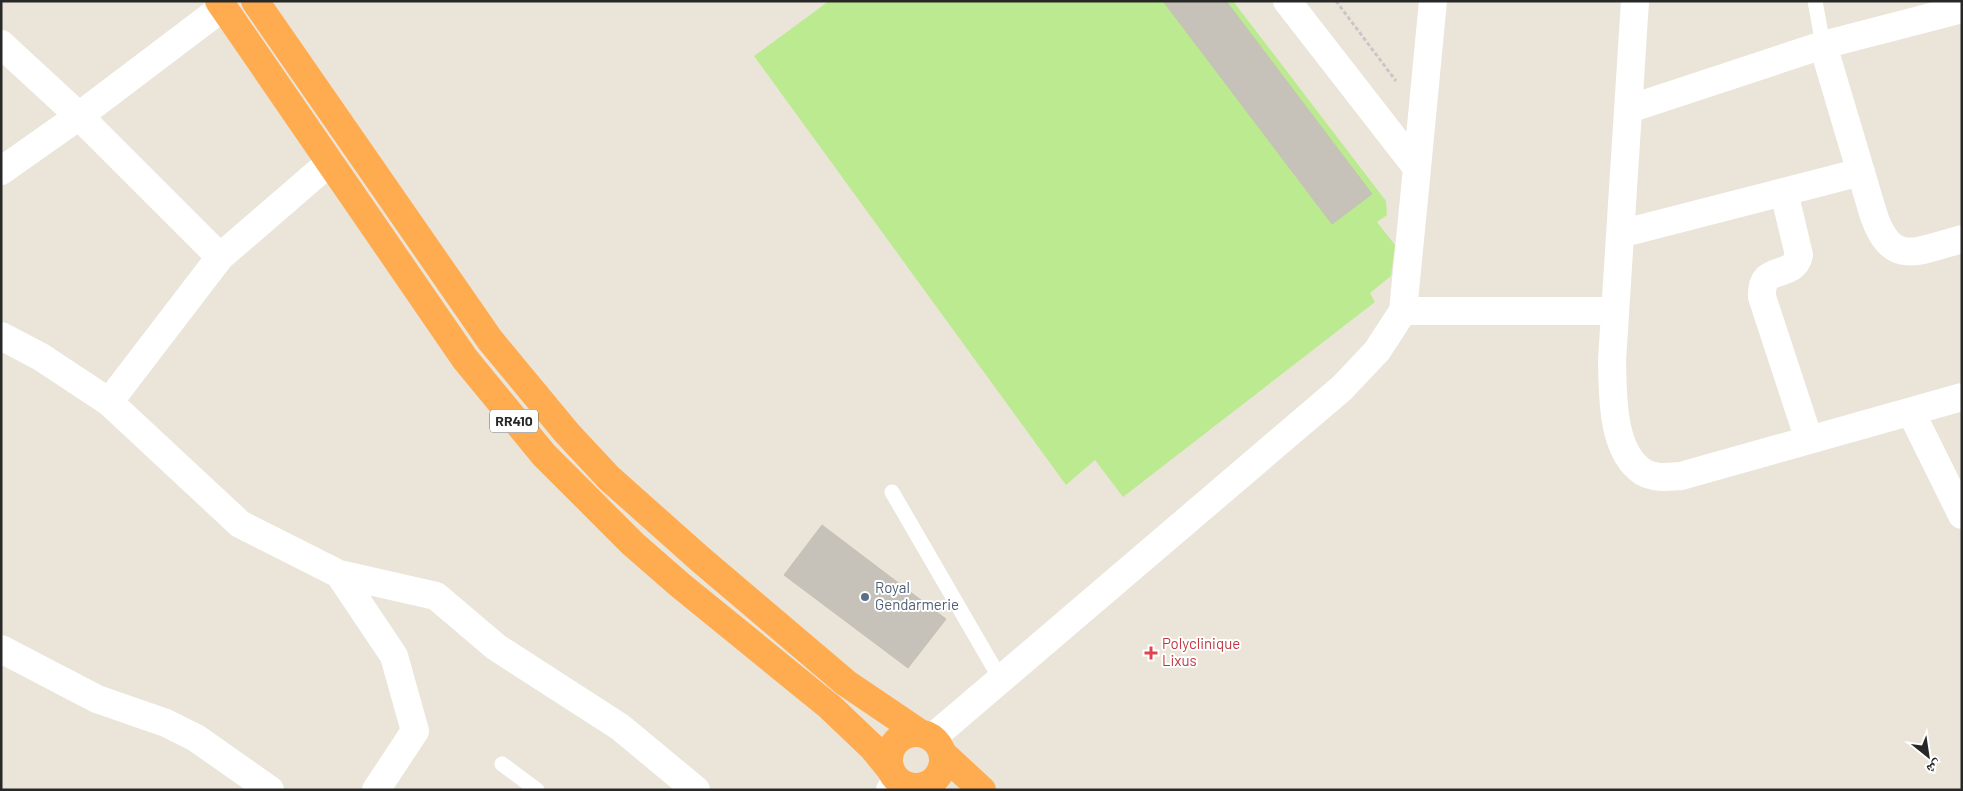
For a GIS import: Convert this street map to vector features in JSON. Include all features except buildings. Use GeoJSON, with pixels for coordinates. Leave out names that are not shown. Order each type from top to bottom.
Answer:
{"type":"FeatureCollection","features":[{"type":"Feature","properties":{"kind":"highway","name":"RR410"},"geometry":{"type":"LineString","coordinates":[[255,1],[485,333],[567,434],[653,519],[846,683],[932,742],[982,790]]}},
{"type":"Feature","properties":{"kind":"highway","name":"RR410"},"geometry":{"type":"LineString","coordinates":[[221,4],[465,359],[544,456],[633,544],[680,585],[830,707],[872,747],[893,780]]}},
{"type":"Feature","properties":{"kind":"highway"},"geometry":{"type":"LineString","coordinates":[[909,734],[932,742],[943,764],[933,782],[926,788],[914,788],[893,780],[889,758],[892,747],[899,739],[909,734]]}},
{"type":"Feature","properties":{"kind":"street"},"geometry":{"type":"LineString","coordinates":[[1287,1],[1418,168]]}},
{"type":"Feature","properties":{"kind":"street"},"geometry":{"type":"LineString","coordinates":[[932,742],[1001,680],[1342,388],[1377,351],[1403,311],[1433,1]]}},
{"type":"Feature","properties":{"kind":"street"},"geometry":{"type":"LineString","coordinates":[[1635,1],[1612,360],[1614,412],[1626,450],[1644,472],[1660,478],[1681,476],[1962,397]]}},
{"type":"Feature","properties":{"kind":"street"},"geometry":{"type":"LineString","coordinates":[[1,171],[79,116],[221,4]]}},
{"type":"Feature","properties":{"kind":"street"},"geometry":{"type":"LineString","coordinates":[[1629,109],[1823,45],[1962,9]]}},
{"type":"Feature","properties":{"kind":"street"},"geometry":{"type":"LineString","coordinates":[[1,44],[79,116],[220,257]]}},
{"type":"Feature","properties":{"kind":"street"},"geometry":{"type":"LineString","coordinates":[[1823,45],[1878,227],[1889,244],[1896,249],[1912,252],[1962,239]]}},
{"type":"Feature","properties":{"kind":"street"},"geometry":{"type":"LineString","coordinates":[[109,402],[220,257],[330,162]]}},
{"type":"Feature","properties":{"kind":"street"},"geometry":{"type":"LineString","coordinates":[[1620,234],[1861,172]]}},
{"type":"Feature","properties":{"kind":"street"},"geometry":{"type":"LineString","coordinates":[[1784,192],[1799,255],[1790,268],[1772,274],[1764,280],[1762,297],[1809,440]]}},
{"type":"Feature","properties":{"kind":"street"},"geometry":{"type":"LineString","coordinates":[[1403,311],[1614,311]]}},
{"type":"Feature","properties":{"kind":"street"},"geometry":{"type":"LineString","coordinates":[[1,336],[42,357],[109,402],[240,524],[339,574],[436,596],[496,648],[620,727],[696,790]]}},
{"type":"Feature","properties":{"kind":"street"},"geometry":{"type":"LineString","coordinates":[[1911,412],[1962,515]]}},
{"type":"Feature","properties":{"kind":"street"},"geometry":{"type":"LineString","coordinates":[[339,574],[394,656],[415,731],[376,790]]}},
{"type":"Feature","properties":{"kind":"street"},"geometry":{"type":"LineString","coordinates":[[1,649],[97,699],[166,723],[196,738],[270,790]]}},
{"type":"Feature","properties":{"kind":"lane"},"geometry":{"type":"LineString","coordinates":[[1815,1],[1823,45]]}},
{"type":"Feature","properties":{"kind":"lane"},"geometry":{"type":"LineString","coordinates":[[892,492],[1001,680]]}},
{"type":"Feature","properties":{"kind":"lane"},"geometry":{"type":"LineString","coordinates":[[502,764],[537,790]]}},
{"type":"Feature","properties":{"kind":"path"},"geometry":{"type":"LineString","coordinates":[[1336,1],[1400,87]]}},
{"type":"Feature","properties":{"kind":"green space"},"geometry":{"type":"Polygon","coordinates":[[[829,1],[1233,1],[1386,201],[1387,215],[1377,222],[1395,245],[1391,276],[1370,293],[1375,302],[1123,497],[1095,460],[1066,485],[754,56],[829,1]]]}},
{"type":"Feature","properties":{"kind":"place","name":"Royal Gendarmerie"},"geometry":{"type":"Point","coordinates":[865,597]}},
{"type":"Feature","properties":{"kind":"place","name":"Polyclinique Lixus"},"geometry":{"type":"Point","coordinates":[1151,653]}}]}
